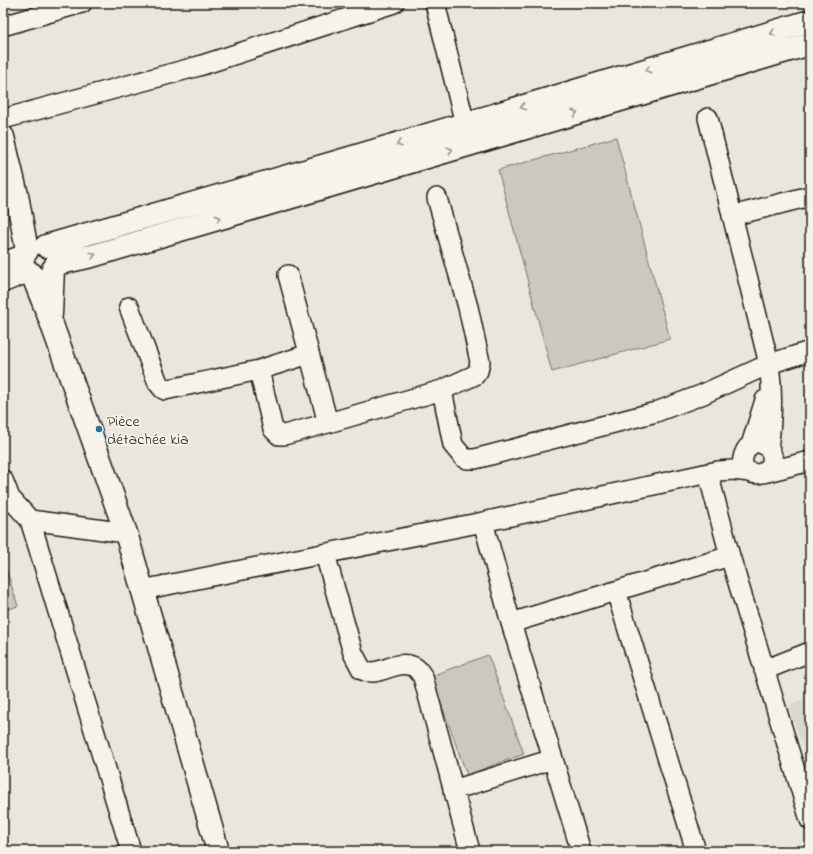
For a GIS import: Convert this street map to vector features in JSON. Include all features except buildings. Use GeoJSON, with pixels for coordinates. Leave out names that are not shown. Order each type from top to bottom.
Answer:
{"type":"FeatureCollection","features":[{"type":"Feature","properties":{"kind":"main road"},"geometry":{"type":"LineString","coordinates":[[346,170],[465,124],[810,22]]}},
{"type":"Feature","properties":{"kind":"main road"},"geometry":{"type":"LineString","coordinates":[[3,264],[39,260],[346,170],[810,44]]}},
{"type":"Feature","properties":{"kind":"main road"},"geometry":{"type":"LineString","coordinates":[[3,137],[17,195],[36,228],[39,260],[50,319],[126,533],[218,851]]}},
{"type":"Feature","properties":{"kind":"main road"},"geometry":{"type":"LineString","coordinates":[[3,281],[39,260]]}},
{"type":"Feature","properties":{"kind":"street"},"geometry":{"type":"LineString","coordinates":[[3,26],[82,3]]}},
{"type":"Feature","properties":{"kind":"street"},"geometry":{"type":"LineString","coordinates":[[3,119],[199,66],[394,3]]}},
{"type":"Feature","properties":{"kind":"street"},"geometry":{"type":"LineString","coordinates":[[435,3],[465,124]]}},
{"type":"Feature","properties":{"kind":"street"},"geometry":{"type":"LineString","coordinates":[[708,118],[770,371],[771,427],[758,449],[742,458],[746,469],[757,472],[771,466],[772,455],[758,449]]}},
{"type":"Feature","properties":{"kind":"street"},"geometry":{"type":"LineString","coordinates":[[732,216],[810,196]]}},
{"type":"Feature","properties":{"kind":"street"},"geometry":{"type":"LineString","coordinates":[[259,370],[273,429],[279,435],[328,423],[442,390],[475,375],[478,371],[480,362],[468,307],[437,198]]}},
{"type":"Feature","properties":{"kind":"street"},"geometry":{"type":"LineString","coordinates":[[288,275],[328,423]]}},
{"type":"Feature","properties":{"kind":"street"},"geometry":{"type":"LineString","coordinates":[[129,307],[158,384],[163,389],[169,390],[259,370],[309,354]]}},
{"type":"Feature","properties":{"kind":"street"},"geometry":{"type":"LineString","coordinates":[[442,390],[453,445],[463,457],[475,460],[656,412],[770,371],[810,351]]}},
{"type":"Feature","properties":{"kind":"street"},"geometry":{"type":"LineString","coordinates":[[713,472],[758,449],[801,463]]}},
{"type":"Feature","properties":{"kind":"street"},"geometry":{"type":"LineString","coordinates":[[142,590],[483,522],[713,472],[733,470],[757,472],[801,463]]}},
{"type":"Feature","properties":{"kind":"street"},"geometry":{"type":"LineString","coordinates":[[713,472],[730,556],[810,820]]}},
{"type":"Feature","properties":{"kind":"street"},"geometry":{"type":"LineString","coordinates":[[3,480],[6,499],[30,520],[131,851]]}},
{"type":"Feature","properties":{"kind":"street"},"geometry":{"type":"LineString","coordinates":[[30,520],[126,533]]}},
{"type":"Feature","properties":{"kind":"street"},"geometry":{"type":"LineString","coordinates":[[483,522],[511,623],[581,851]]}},
{"type":"Feature","properties":{"kind":"street"},"geometry":{"type":"LineString","coordinates":[[325,554],[353,653],[362,670],[372,673],[402,664],[412,665],[423,677],[470,851]]}},
{"type":"Feature","properties":{"kind":"street"},"geometry":{"type":"LineString","coordinates":[[511,623],[730,556]]}},
{"type":"Feature","properties":{"kind":"street"},"geometry":{"type":"LineString","coordinates":[[616,591],[696,851]]}},
{"type":"Feature","properties":{"kind":"street"},"geometry":{"type":"LineString","coordinates":[[764,670],[810,652]]}},
{"type":"Feature","properties":{"kind":"street"},"geometry":{"type":"LineString","coordinates":[[453,790],[553,759]]}},
{"type":"Feature","properties":{"kind":"shaded area"},"geometry":{"type":"Polygon","coordinates":[[[616,137],[670,339],[552,372],[498,170],[616,137]]]}},
{"type":"Feature","properties":{"kind":"shaded area"},"geometry":{"type":"Polygon","coordinates":[[[3,559],[18,606],[3,611],[3,559]]]}},
{"type":"Feature","properties":{"kind":"shaded area"},"geometry":{"type":"Polygon","coordinates":[[[488,655],[524,754],[467,775],[431,676],[488,655]]]}},
{"type":"Feature","properties":{"kind":"shaded area"},"geometry":{"type":"Polygon","coordinates":[[[810,697],[810,768],[789,708],[795,702],[810,697]]]}},
{"type":"Feature","properties":{"kind":"place","name":"Pièce détachée kia"},"geometry":{"type":"Point","coordinates":[99,429]}}]}
